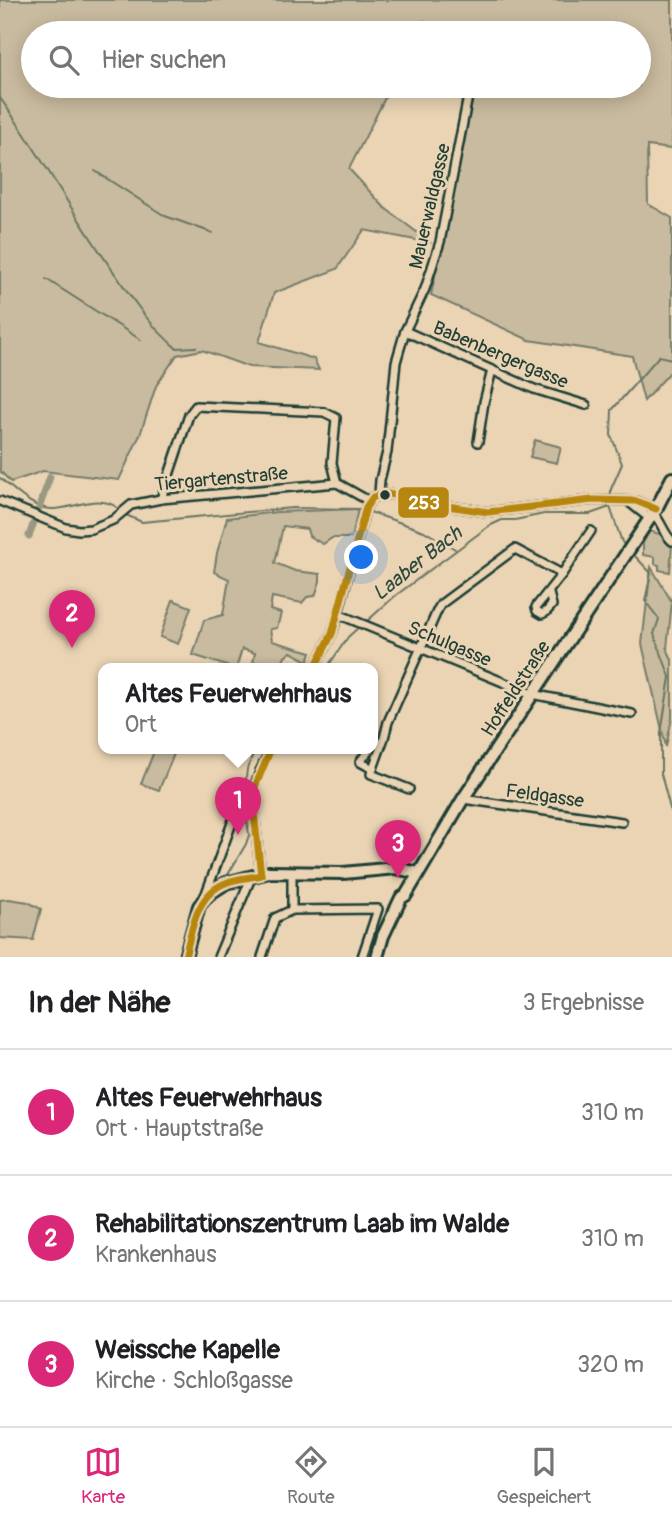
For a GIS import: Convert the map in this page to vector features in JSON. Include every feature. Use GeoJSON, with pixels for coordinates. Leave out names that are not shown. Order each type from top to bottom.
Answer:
{"type":"FeatureCollection","features":[{"type":"Feature","properties":{"kind":"main road","name":"Hoffeldstraße"},"geometry":{"type":"LineString","coordinates":[[379,953],[407,901],[406,895],[418,873],[463,799],[654,511],[672,478]]}},
{"type":"Feature","properties":{"kind":"main road","name":"Hoffeldstraße"},"geometry":{"type":"LineString","coordinates":[[654,511],[672,490]]}},
{"type":"Feature","properties":{"kind":"main road"},"geometry":{"type":"LineString","coordinates":[[185,957],[197,913],[205,897],[219,886],[232,881],[274,872],[343,873],[396,868],[418,873]]}},
{"type":"Feature","properties":{"kind":"street","name":"Mauerwaldgasse"},"geometry":{"type":"LineString","coordinates":[[379,494],[387,453],[396,362],[405,331],[425,289],[440,242],[468,98]]}},
{"type":"Feature","properties":{"kind":"street","name":"Babenbergergasse"},"geometry":{"type":"LineString","coordinates":[[405,331],[534,389],[586,405]]}},
{"type":"Feature","properties":{"kind":"street"},"geometry":{"type":"LineString","coordinates":[[478,442],[492,370]]}},
{"type":"Feature","properties":{"kind":"street"},"geometry":{"type":"LineString","coordinates":[[161,499],[189,415],[196,406],[324,412],[336,418],[332,463],[337,483],[369,501]]}},
{"type":"Feature","properties":{"kind":"street","name":"Tiergartenstraße"},"geometry":{"type":"LineString","coordinates":[[0,501],[66,528],[79,530],[91,529],[113,520],[131,505],[161,499],[337,483]]}},
{"type":"Feature","properties":{"kind":"street"},"geometry":{"type":"LineString","coordinates":[[317,663],[332,634],[369,501],[379,494],[488,512],[593,500],[642,502],[654,511],[666,536],[672,541]]}},
{"type":"Feature","properties":{"kind":"street"},"geometry":{"type":"LineString","coordinates":[[628,502],[654,511]]}},
{"type":"Feature","properties":{"kind":"street"},"geometry":{"type":"LineString","coordinates":[[549,593],[591,531]]}},
{"type":"Feature","properties":{"kind":"street"},"geometry":{"type":"LineString","coordinates":[[378,738],[388,722],[441,604],[511,550],[519,549],[562,574]]}},
{"type":"Feature","properties":{"kind":"street","name":"Schulgasse"},"geometry":{"type":"LineString","coordinates":[[338,614],[532,694],[632,714]]}},
{"type":"Feature","properties":{"kind":"street"},"geometry":{"type":"LineString","coordinates":[[388,722],[371,774],[409,789]]}},
{"type":"Feature","properties":{"kind":"street"},"geometry":{"type":"LineString","coordinates":[[218,957],[256,876],[259,838],[252,799],[254,785],[269,754]]}},
{"type":"Feature","properties":{"kind":"street"},"geometry":{"type":"LineString","coordinates":[[367,754],[360,762],[373,769]]}},
{"type":"Feature","properties":{"kind":"street","name":"Feldgasse"},"geometry":{"type":"LineString","coordinates":[[463,799],[622,822]]}},
{"type":"Feature","properties":{"kind":"street"},"geometry":{"type":"LineString","coordinates":[[205,897],[236,812]]}},
{"type":"Feature","properties":{"kind":"street"},"geometry":{"type":"LineString","coordinates":[[292,873],[292,910]]}},
{"type":"Feature","properties":{"kind":"street"},"geometry":{"type":"LineString","coordinates":[[262,957],[275,918],[292,910],[379,909],[362,957]]}},
{"type":"Feature","properties":{"kind":"shaded area"},"geometry":{"type":"Polygon","coordinates":[[[0,0],[672,0],[672,149],[647,146],[648,204],[672,218],[672,370],[644,401],[632,356],[529,340],[431,295],[472,98],[651,98],[651,21],[21,21],[21,98],[385,98],[349,169],[385,208],[431,243],[364,230],[337,269],[274,293],[259,342],[314,359],[319,370],[249,367],[202,350],[177,355],[156,386],[140,435],[119,480],[43,471],[11,482],[0,471],[0,0]]]}},
{"type":"Feature","properties":{"kind":"shaded area"},"geometry":{"type":"Polygon","coordinates":[[[535,440],[561,447],[557,463],[530,457],[535,440]]]}},
{"type":"Feature","properties":{"kind":"shaded area"},"geometry":{"type":"Polygon","coordinates":[[[358,509],[352,538],[332,538],[323,544],[309,536],[307,529],[283,526],[275,563],[295,571],[320,574],[320,581],[315,596],[307,597],[302,603],[272,597],[270,610],[281,613],[277,628],[270,629],[272,641],[311,652],[308,661],[291,652],[282,663],[253,663],[255,653],[242,649],[238,663],[218,663],[193,655],[204,620],[223,615],[229,579],[214,572],[227,518],[277,512],[358,509]]]}},
{"type":"Feature","properties":{"kind":"shaded area"},"geometry":{"type":"Polygon","coordinates":[[[649,531],[663,535],[672,545],[670,572],[659,570],[655,557],[643,555],[643,543],[649,531]]]}},
{"type":"Feature","properties":{"kind":"shaded area"},"geometry":{"type":"Polygon","coordinates":[[[651,567],[672,602],[667,648],[672,660],[672,718],[666,747],[642,644],[651,567]]]}},
{"type":"Feature","properties":{"kind":"shaded area"},"geometry":{"type":"Polygon","coordinates":[[[173,600],[191,607],[178,644],[160,637],[173,600]]]}},
{"type":"Feature","properties":{"kind":"shaded area"},"geometry":{"type":"Polygon","coordinates":[[[153,754],[174,754],[159,790],[141,784],[153,754]]]}},
{"type":"Feature","properties":{"kind":"shaded area"},"geometry":{"type":"Polygon","coordinates":[[[0,900],[28,902],[41,909],[33,940],[0,938],[0,900]]]}},
{"type":"Feature","properties":{"kind":"waterway"},"geometry":{"type":"LineString","coordinates":[[0,98],[103,256],[145,315],[176,348],[196,347]]}},
{"type":"Feature","properties":{"kind":"waterway"},"geometry":{"type":"LineString","coordinates":[[95,171],[165,216],[213,233]]}},
{"type":"Feature","properties":{"kind":"waterway"},"geometry":{"type":"LineString","coordinates":[[46,279],[141,340]]}},
{"type":"Feature","properties":{"kind":"waterway","name":"Laaber Bach"},"geometry":{"type":"LineString","coordinates":[[611,499],[611,489],[622,464],[611,435],[612,410],[659,356],[672,359]]}},
{"type":"Feature","properties":{"kind":"waterway"},"geometry":{"type":"LineString","coordinates":[[29,536],[50,477]]}},
{"type":"Feature","properties":{"kind":"waterway"},"geometry":{"type":"LineString","coordinates":[[0,478],[38,506],[53,509],[102,502],[118,508]]}},
{"type":"Feature","properties":{"kind":"waterway","name":"Laaber Bach"},"geometry":{"type":"LineString","coordinates":[[365,623],[395,596],[489,526],[502,520],[544,514],[590,514],[610,507],[610,504]]}},
{"type":"Feature","properties":{"kind":"waterway"},"geometry":{"type":"LineString","coordinates":[[610,507],[626,547]]}},
{"type":"Feature","properties":{"kind":"waterway"},"geometry":{"type":"LineString","coordinates":[[126,515],[142,522],[292,508],[360,509]]}},
{"type":"Feature","properties":{"kind":"waterway"},"geometry":{"type":"LineString","coordinates":[[370,512],[424,531],[455,549]]}},
{"type":"Feature","properties":{"kind":"waterway"},"geometry":{"type":"LineString","coordinates":[[632,553],[651,573],[645,601],[659,619],[654,634],[670,677],[661,733],[661,774],[672,816]]}},
{"type":"Feature","properties":{"kind":"waterway","name":"Laaber Bach"},"geometry":{"type":"LineString","coordinates":[[330,663],[348,637],[360,626]]}},
{"type":"Feature","properties":{"kind":"waterway","name":"Laaber Bach"},"geometry":{"type":"LineString","coordinates":[[226,878],[249,835],[244,797],[247,769],[253,754]]}},
{"type":"Feature","properties":{"kind":"transit line","name":"253"},"geometry":{"type":"LineString","coordinates":[[317,663],[332,634],[366,507],[373,497],[389,494],[413,501],[488,512],[593,500],[636,501],[656,509]]}},
{"type":"Feature","properties":{"kind":"transit line","name":"253"},"geometry":{"type":"LineString","coordinates":[[261,875],[252,794],[269,754]]}},
{"type":"Feature","properties":{"kind":"transit line","name":"253"},"geometry":{"type":"LineString","coordinates":[[185,957],[197,913],[209,894],[228,882],[261,875]]}},
{"type":"Feature","properties":{"kind":"place","name":"Rehabilitationszentrum Laab im Walde"},"geometry":{"type":"Point","coordinates":[72,648]}},
{"type":"Feature","properties":{"kind":"place","name":"Altes Feuerwehrhaus"},"geometry":{"type":"Point","coordinates":[238,835]}},
{"type":"Feature","properties":{"kind":"place","name":"Weissche Kapelle"},"geometry":{"type":"Point","coordinates":[398,878]}}]}
